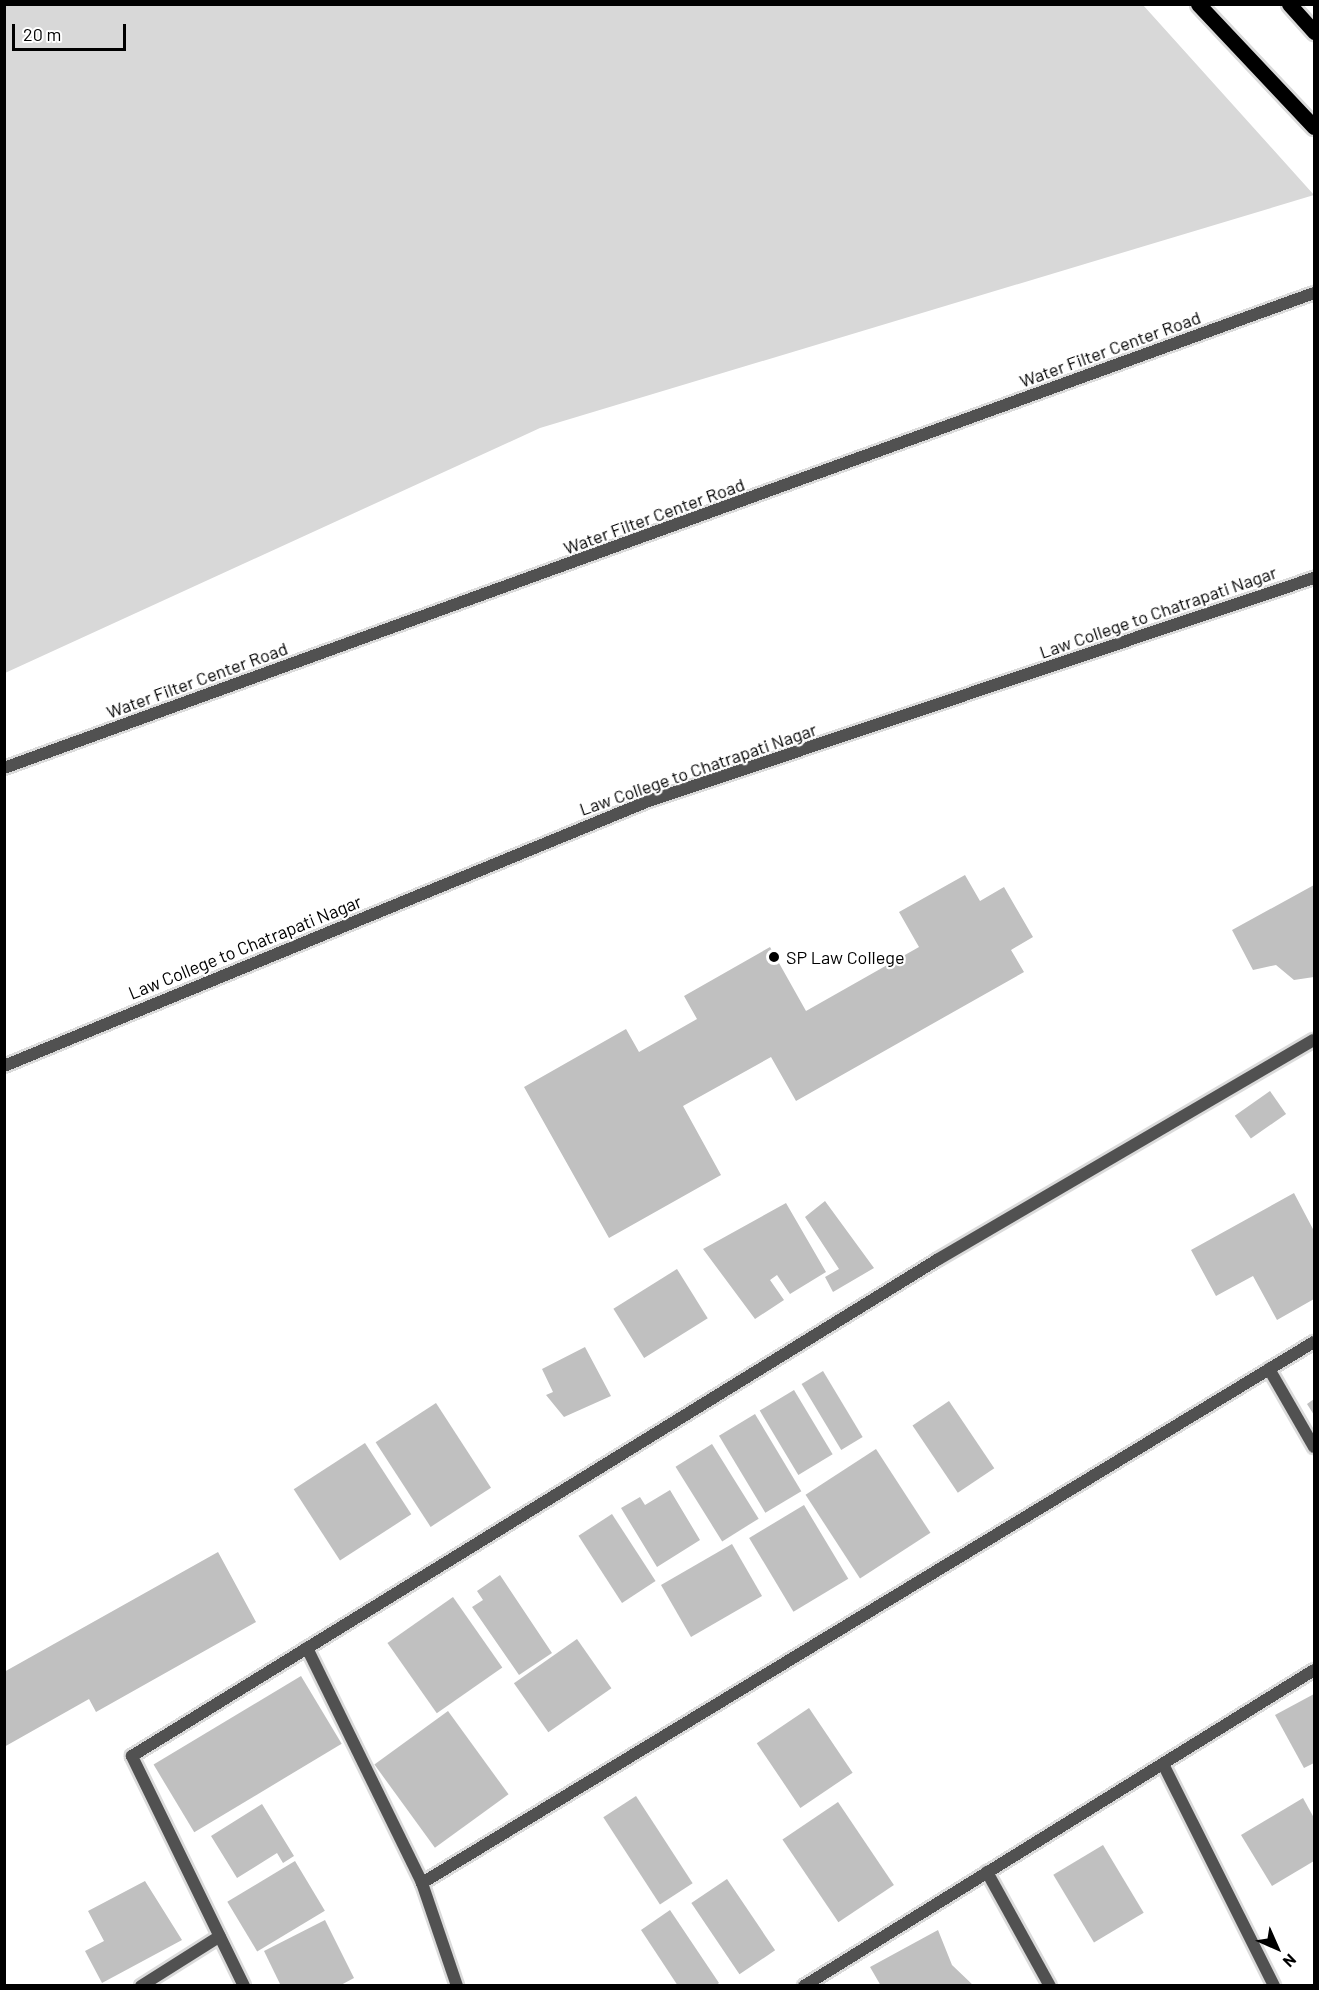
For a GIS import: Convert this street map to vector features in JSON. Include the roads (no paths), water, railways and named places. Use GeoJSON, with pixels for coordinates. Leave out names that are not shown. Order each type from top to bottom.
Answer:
{"type":"FeatureCollection","features":[{"type":"Feature","properties":{"kind":"main road"},"geometry":{"type":"LineString","coordinates":[[1198,4],[1314,127]]}},
{"type":"Feature","properties":{"kind":"main road"},"geometry":{"type":"LineString","coordinates":[[1289,4],[1314,32]]}},
{"type":"Feature","properties":{"kind":"street","name":"Water Filter Center Road"},"geometry":{"type":"LineString","coordinates":[[4,768],[1314,293]]}},
{"type":"Feature","properties":{"kind":"street","name":"Law College to Chatrapati Nagar"},"geometry":{"type":"LineString","coordinates":[[4,1066],[646,802],[1314,578]]}},
{"type":"Feature","properties":{"kind":"street"},"geometry":{"type":"LineString","coordinates":[[244,1986],[132,1756],[938,1260],[1314,1040]]}},
{"type":"Feature","properties":{"kind":"street"},"geometry":{"type":"LineString","coordinates":[[422,1883],[1314,1342]]}},
{"type":"Feature","properties":{"kind":"street"},"geometry":{"type":"LineString","coordinates":[[1269,1369],[1314,1447]]}},
{"type":"Feature","properties":{"kind":"street"},"geometry":{"type":"LineString","coordinates":[[307,1648],[422,1883],[457,1986]]}},
{"type":"Feature","properties":{"kind":"street"},"geometry":{"type":"LineString","coordinates":[[804,1986],[1314,1670]]}},
{"type":"Feature","properties":{"kind":"street"},"geometry":{"type":"LineString","coordinates":[[1163,1764],[1274,1986]]}},
{"type":"Feature","properties":{"kind":"street"},"geometry":{"type":"LineString","coordinates":[[987,1872],[1050,1986]]}},
{"type":"Feature","properties":{"kind":"street"},"geometry":{"type":"LineString","coordinates":[[141,1986],[220,1936]]}},
{"type":"Feature","properties":{"kind":"place","name":"SP Law College"},"geometry":{"type":"Point","coordinates":[774,957]}}]}
